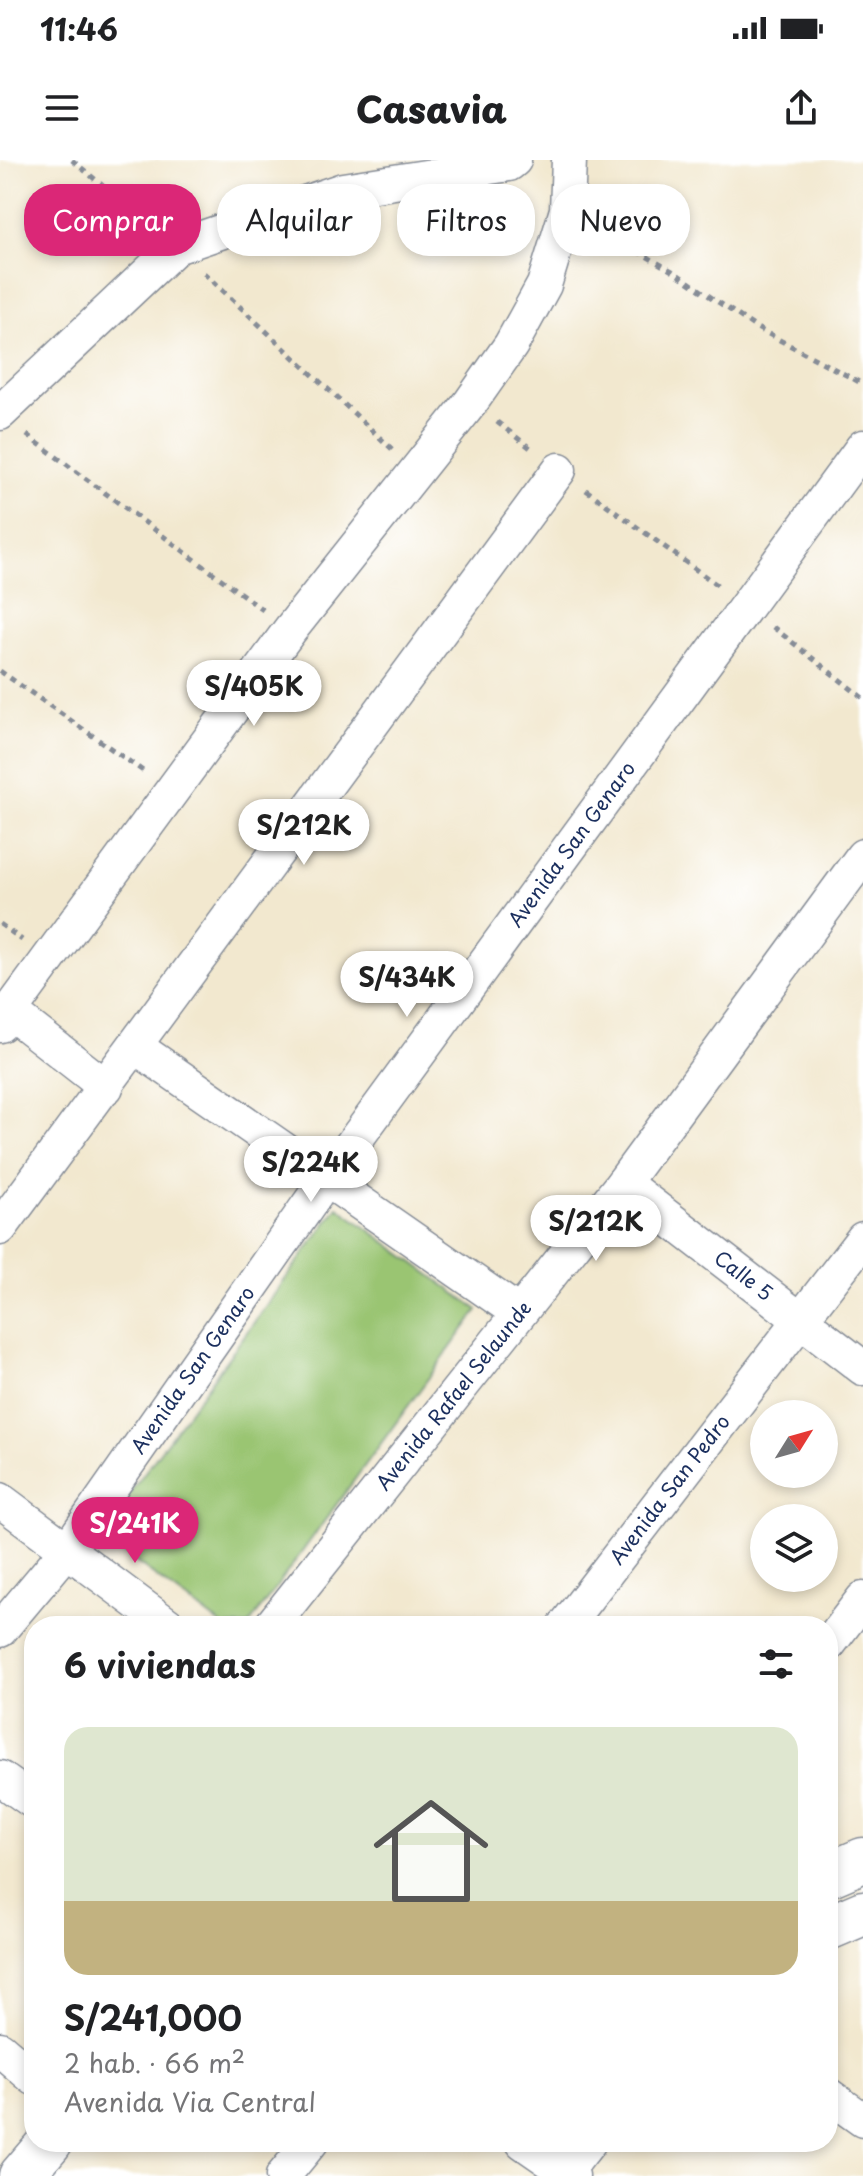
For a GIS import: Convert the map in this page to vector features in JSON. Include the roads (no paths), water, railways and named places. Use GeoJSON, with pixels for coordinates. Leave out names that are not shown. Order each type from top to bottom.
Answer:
{"type":"FeatureCollection","features":[{"type":"Feature","properties":{"kind":"street"},"geometry":{"type":"LineString","coordinates":[[106,1087],[5,1018],[290,630],[471,402],[511,345],[544,285],[567,210],[569,160]]}},
{"type":"Feature","properties":{"kind":"street"},"geometry":{"type":"LineString","coordinates":[[13,424],[176,247],[343,190],[512,162]]}},
{"type":"Feature","properties":{"kind":"street","name":"Avenida San Genaro"},"geometry":{"type":"LineString","coordinates":[[0,1630],[67,1550],[326,1180],[863,447]]}},
{"type":"Feature","properties":{"kind":"street"},"geometry":{"type":"LineString","coordinates":[[0,1228],[559,470]]}},
{"type":"Feature","properties":{"kind":"street","name":"Avenida Rafael Selaunde"},"geometry":{"type":"LineString","coordinates":[[279,1616],[623,1183],[863,856]]}},
{"type":"Feature","properties":{"kind":"street"},"geometry":{"type":"LineString","coordinates":[[136,1047],[519,1313]]}},
{"type":"Feature","properties":{"kind":"street","name":"Calle 5"},"geometry":{"type":"LineString","coordinates":[[623,1183],[863,1368]]}},
{"type":"Feature","properties":{"kind":"street","name":"Avenida San Pedro"},"geometry":{"type":"LineString","coordinates":[[573,1616],[863,1239]]}},
{"type":"Feature","properties":{"kind":"street"},"geometry":{"type":"LineString","coordinates":[[0,1500],[156,1616]]}},
{"type":"Feature","properties":{"kind":"street"},"geometry":{"type":"LineString","coordinates":[[838,1632],[863,1599]]}},
{"type":"Feature","properties":{"kind":"street"},"geometry":{"type":"LineString","coordinates":[[0,1778],[24,1795]]}},
{"type":"Feature","properties":{"kind":"street"},"geometry":{"type":"LineString","coordinates":[[838,1871],[863,1860]]}},
{"type":"Feature","properties":{"kind":"street"},"geometry":{"type":"LineString","coordinates":[[838,1924],[863,1913]]}},
{"type":"Feature","properties":{"kind":"street"},"geometry":{"type":"LineString","coordinates":[[0,2049],[24,2069]]}},
{"type":"Feature","properties":{"kind":"street"},"geometry":{"type":"LineString","coordinates":[[838,2102],[863,2120]]}},
{"type":"Feature","properties":{"kind":"street"},"geometry":{"type":"LineString","coordinates":[[21,2176],[41,2152]]}},
{"type":"Feature","properties":{"kind":"street"},"geometry":{"type":"LineString","coordinates":[[283,2176],[303,2152]]}},
{"type":"Feature","properties":{"kind":"street"},"geometry":{"type":"LineString","coordinates":[[536,2152],[566,2174],[582,2152]]}}]}
